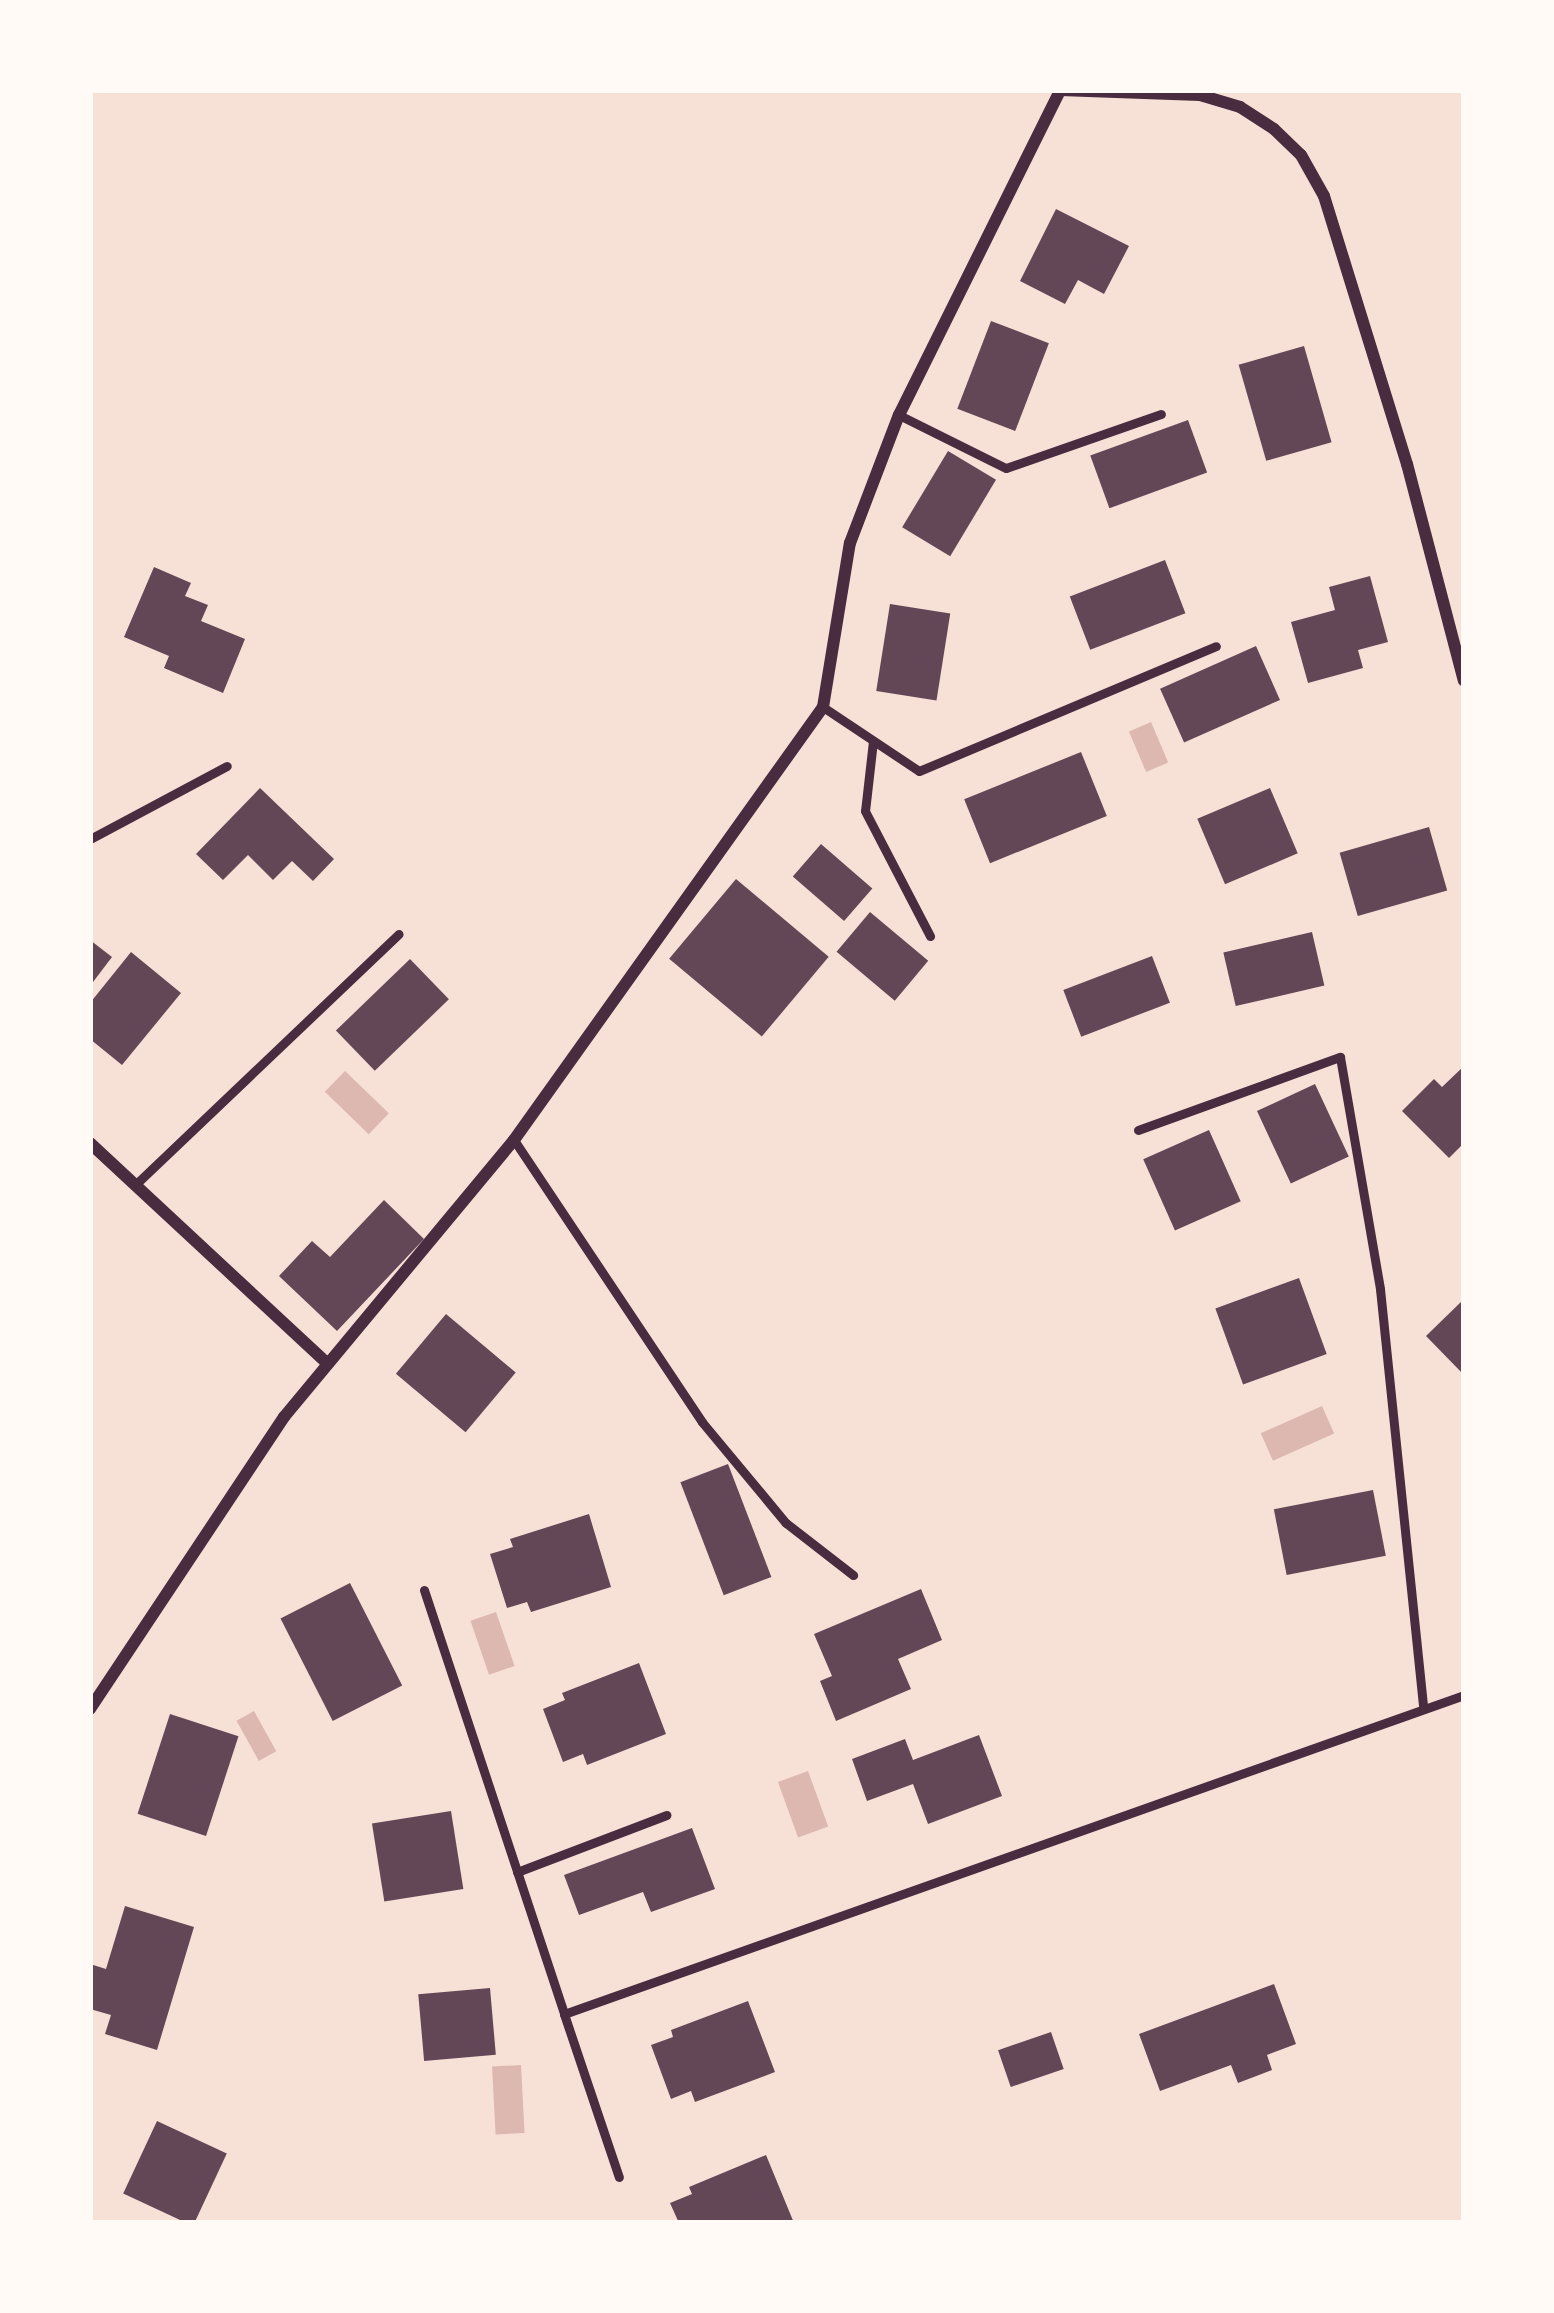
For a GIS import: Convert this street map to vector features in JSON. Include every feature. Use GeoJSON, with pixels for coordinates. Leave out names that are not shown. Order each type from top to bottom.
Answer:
{"type":"FeatureCollection","features":[{"type":"Feature","properties":{"kind":"street"},"geometry":{"type":"LineString","coordinates":[[90,1709],[326,1362],[514,1140],[823,707],[850,543],[899,415],[1060,90],[1200,95],[1240,107],[1274,129],[1301,155],[1324,196],[1387,397],[1464,681]]}},
{"type":"Feature","properties":{"kind":"street"},"geometry":{"type":"LineString","coordinates":[[90,1143],[326,1362]]}},
{"type":"Feature","properties":{"kind":"lane"},"geometry":{"type":"LineString","coordinates":[[899,415],[1006,468],[1161,414]]}},
{"type":"Feature","properties":{"kind":"lane"},"geometry":{"type":"LineString","coordinates":[[823,707],[919,771],[1216,646]]}},
{"type":"Feature","properties":{"kind":"lane"},"geometry":{"type":"LineString","coordinates":[[873,741],[865,811],[912,889],[930,936]]}},
{"type":"Feature","properties":{"kind":"lane"},"geometry":{"type":"LineString","coordinates":[[90,838],[227,766]]}},
{"type":"Feature","properties":{"kind":"lane"},"geometry":{"type":"LineString","coordinates":[[135,1185],[399,934]]}},
{"type":"Feature","properties":{"kind":"lane"},"geometry":{"type":"LineString","coordinates":[[1138,1130],[1340,1057],[1380,1289],[1423,1708]]}},
{"type":"Feature","properties":{"kind":"lane"},"geometry":{"type":"LineString","coordinates":[[514,1140],[702,1422],[786,1523],[853,1575]]}},
{"type":"Feature","properties":{"kind":"lane"},"geometry":{"type":"LineString","coordinates":[[424,1590],[619,2177]]}},
{"type":"Feature","properties":{"kind":"lane"},"geometry":{"type":"LineString","coordinates":[[565,2014],[1464,1695]]}},
{"type":"Feature","properties":{"kind":"lane"},"geometry":{"type":"LineString","coordinates":[[518,1873],[666,1815]]}},
{"type":"Feature","properties":{"kind":"shaded area"},"geometry":{"type":"Polygon","coordinates":[[[1151,722],[1168,763],[1146,772],[1129,731],[1151,722]]]}},
{"type":"Feature","properties":{"kind":"shaded area"},"geometry":{"type":"Polygon","coordinates":[[[345,1071],[389,1113],[369,1134],[325,1092],[345,1071]]]}},
{"type":"Feature","properties":{"kind":"shaded area"},"geometry":{"type":"Polygon","coordinates":[[[1322,1406],[1334,1433],[1273,1461],[1261,1433],[1322,1406]]]}},
{"type":"Feature","properties":{"kind":"shaded area"},"geometry":{"type":"Polygon","coordinates":[[[496,1612],[515,1666],[489,1675],[470,1621],[496,1612]]]}},
{"type":"Feature","properties":{"kind":"shaded area"},"geometry":{"type":"Polygon","coordinates":[[[254,1711],[276,1751],[259,1761],[237,1721],[254,1711]]]}},
{"type":"Feature","properties":{"kind":"shaded area"},"geometry":{"type":"Polygon","coordinates":[[[808,1771],[828,1826],[798,1837],[778,1782],[808,1771]]]}},
{"type":"Feature","properties":{"kind":"shaded area"},"geometry":{"type":"Polygon","coordinates":[[[521,2065],[525,2133],[496,2134],[492,2067],[521,2065]]]}},
{"type":"Feature","properties":{"kind":"building"},"geometry":{"type":"Polygon","coordinates":[[[1056,209],[1129,246],[1104,294],[1078,280],[1065,304],[1020,281],[1056,209]]]}},
{"type":"Feature","properties":{"kind":"building"},"geometry":{"type":"Polygon","coordinates":[[[991,321],[1049,343],[1015,431],[957,409],[991,321]]]}},
{"type":"Feature","properties":{"kind":"building"},"geometry":{"type":"Polygon","coordinates":[[[1304,346],[1332,442],[1266,461],[1239,365],[1304,346]]]}},
{"type":"Feature","properties":{"kind":"building"},"geometry":{"type":"Polygon","coordinates":[[[1188,420],[1207,473],[1109,508],[1090,456],[1188,420]]]}},
{"type":"Feature","properties":{"kind":"building"},"geometry":{"type":"Polygon","coordinates":[[[948,451],[996,480],[950,556],[902,527],[948,451]]]}},
{"type":"Feature","properties":{"kind":"building"},"geometry":{"type":"Polygon","coordinates":[[[1165,560],[1185,613],[1090,650],[1070,597],[1165,560]]]}},
{"type":"Feature","properties":{"kind":"building"},"geometry":{"type":"Polygon","coordinates":[[[154,567],[191,583],[185,596],[208,605],[201,621],[245,639],[223,693],[164,668],[169,656],[124,637],[154,567]]]}},
{"type":"Feature","properties":{"kind":"building"},"geometry":{"type":"Polygon","coordinates":[[[1370,576],[1388,642],[1358,650],[1363,668],[1308,683],[1291,622],[1335,610],[1329,587],[1370,576]]]}},
{"type":"Feature","properties":{"kind":"building"},"geometry":{"type":"Polygon","coordinates":[[[890,604],[950,614],[936,700],[876,691],[890,604]]]}},
{"type":"Feature","properties":{"kind":"building"},"geometry":{"type":"Polygon","coordinates":[[[1256,646],[1280,700],[1184,743],[1160,689],[1256,646]]]}},
{"type":"Feature","properties":{"kind":"building"},"geometry":{"type":"Polygon","coordinates":[[[1081,752],[1107,816],[990,863],[964,799],[1081,752]]]}},
{"type":"Feature","properties":{"kind":"building"},"geometry":{"type":"Polygon","coordinates":[[[260,788],[334,859],[313,881],[292,861],[273,880],[248,855],[223,880],[196,854],[260,788]]]}},
{"type":"Feature","properties":{"kind":"building"},"geometry":{"type":"Polygon","coordinates":[[[1270,788],[1298,853],[1225,884],[1197,819],[1270,788]]]}},
{"type":"Feature","properties":{"kind":"building"},"geometry":{"type":"Polygon","coordinates":[[[1429,827],[1447,890],[1358,916],[1340,853],[1429,827]]]}},
{"type":"Feature","properties":{"kind":"building"},"geometry":{"type":"Polygon","coordinates":[[[821,844],[872,889],[844,921],[793,876],[821,844]]]}},
{"type":"Feature","properties":{"kind":"building"},"geometry":{"type":"Polygon","coordinates":[[[736,879],[829,957],[762,1036],[669,959],[736,879]]]}},
{"type":"Feature","properties":{"kind":"building"},"geometry":{"type":"Polygon","coordinates":[[[870,912],[928,961],[895,1001],[837,952],[870,912]]]}},
{"type":"Feature","properties":{"kind":"building"},"geometry":{"type":"Polygon","coordinates":[[[1312,932],[1324,986],[1236,1006],[1223,952],[1312,932]]]}},
{"type":"Feature","properties":{"kind":"building"},"geometry":{"type":"Polygon","coordinates":[[[90,940],[112,957],[90,986],[90,940]]]}},
{"type":"Feature","properties":{"kind":"building"},"geometry":{"type":"Polygon","coordinates":[[[131,952],[181,993],[122,1065],[90,1039],[90,1003],[131,952]]]}},
{"type":"Feature","properties":{"kind":"building"},"geometry":{"type":"Polygon","coordinates":[[[1152,956],[1170,1003],[1081,1037],[1063,990],[1152,956]]]}},
{"type":"Feature","properties":{"kind":"building"},"geometry":{"type":"Polygon","coordinates":[[[410,959],[449,999],[375,1071],[336,1031],[410,959]]]}},
{"type":"Feature","properties":{"kind":"building"},"geometry":{"type":"Polygon","coordinates":[[[1464,1066],[1464,1143],[1449,1158],[1402,1111],[1434,1079],[1442,1087],[1464,1066]]]}},
{"type":"Feature","properties":{"kind":"building"},"geometry":{"type":"Polygon","coordinates":[[[1315,1084],[1349,1157],[1291,1184],[1257,1111],[1315,1084]]]}},
{"type":"Feature","properties":{"kind":"building"},"geometry":{"type":"Polygon","coordinates":[[[1209,1130],[1241,1201],[1175,1231],[1143,1159],[1209,1130]]]}},
{"type":"Feature","properties":{"kind":"building"},"geometry":{"type":"Polygon","coordinates":[[[384,1200],[424,1239],[337,1331],[279,1276],[312,1241],[330,1257],[384,1200]]]}},
{"type":"Feature","properties":{"kind":"building"},"geometry":{"type":"Polygon","coordinates":[[[1299,1278],[1327,1354],[1243,1385],[1215,1308],[1299,1278]]]}},
{"type":"Feature","properties":{"kind":"building"},"geometry":{"type":"Polygon","coordinates":[[[1464,1299],[1464,1375],[1426,1336],[1464,1299]]]}},
{"type":"Feature","properties":{"kind":"building"},"geometry":{"type":"Polygon","coordinates":[[[446,1314],[516,1372],[466,1432],[396,1374],[446,1314]]]}},
{"type":"Feature","properties":{"kind":"building"},"geometry":{"type":"Polygon","coordinates":[[[728,1464],[771,1577],[724,1595],[680,1482],[728,1464]]]}},
{"type":"Feature","properties":{"kind":"building"},"geometry":{"type":"Polygon","coordinates":[[[1373,1490],[1386,1556],[1287,1575],[1274,1509],[1373,1490]]]}},
{"type":"Feature","properties":{"kind":"building"},"geometry":{"type":"Polygon","coordinates":[[[589,1514],[611,1587],[531,1612],[527,1602],[507,1608],[490,1554],[513,1547],[510,1539],[589,1514]]]}},
{"type":"Feature","properties":{"kind":"building"},"geometry":{"type":"Polygon","coordinates":[[[350,1583],[402,1685],[333,1721],[281,1618],[350,1583]]]}},
{"type":"Feature","properties":{"kind":"building"},"geometry":{"type":"Polygon","coordinates":[[[921,1589],[942,1640],[898,1659],[911,1689],[836,1721],[820,1681],[832,1676],[814,1634],[921,1589]]]}},
{"type":"Feature","properties":{"kind":"building"},"geometry":{"type":"Polygon","coordinates":[[[639,1663],[666,1734],[587,1765],[583,1754],[563,1762],[543,1709],[565,1700],[562,1693],[639,1663]]]}},
{"type":"Feature","properties":{"kind":"building"},"geometry":{"type":"Polygon","coordinates":[[[170,1714],[238,1736],[206,1836],[138,1814],[170,1714]]]}},
{"type":"Feature","properties":{"kind":"building"},"geometry":{"type":"Polygon","coordinates":[[[979,1735],[1002,1796],[928,1824],[913,1784],[867,1801],[852,1759],[905,1739],[913,1760],[979,1735]]]}},
{"type":"Feature","properties":{"kind":"building"},"geometry":{"type":"Polygon","coordinates":[[[451,1811],[463,1889],[384,1902],[372,1824],[451,1811]]]}},
{"type":"Feature","properties":{"kind":"building"},"geometry":{"type":"Polygon","coordinates":[[[692,1828],[715,1889],[651,1912],[643,1892],[579,1915],[564,1875],[692,1828]]]}},
{"type":"Feature","properties":{"kind":"building"},"geometry":{"type":"Polygon","coordinates":[[[125,1906],[194,1927],[157,2050],[105,2034],[111,2015],[90,2009],[90,1964],[106,1969],[125,1906]]]}},
{"type":"Feature","properties":{"kind":"building"},"geometry":{"type":"Polygon","coordinates":[[[1274,1984],[1296,2044],[1267,2055],[1272,2070],[1238,2083],[1231,2065],[1160,2091],[1139,2034],[1274,1984]]]}},
{"type":"Feature","properties":{"kind":"building"},"geometry":{"type":"Polygon","coordinates":[[[490,1988],[496,2055],[424,2061],[418,1994],[490,1988]]]}},
{"type":"Feature","properties":{"kind":"building"},"geometry":{"type":"Polygon","coordinates":[[[748,2001],[775,2072],[695,2102],[691,2091],[671,2099],[651,2045],[673,2037],[671,2030],[748,2001]]]}},
{"type":"Feature","properties":{"kind":"building"},"geometry":{"type":"Polygon","coordinates":[[[1051,2032],[1064,2069],[1011,2087],[998,2050],[1051,2032]]]}},
{"type":"Feature","properties":{"kind":"building"},"geometry":{"type":"Polygon","coordinates":[[[157,2121],[227,2154],[194,2223],[123,2194],[157,2121]]]}},
{"type":"Feature","properties":{"kind":"building"},"geometry":{"type":"Polygon","coordinates":[[[766,2155],[794,2223],[679,2223],[670,2203],[692,2194],[689,2187],[766,2155]]]}}]}
